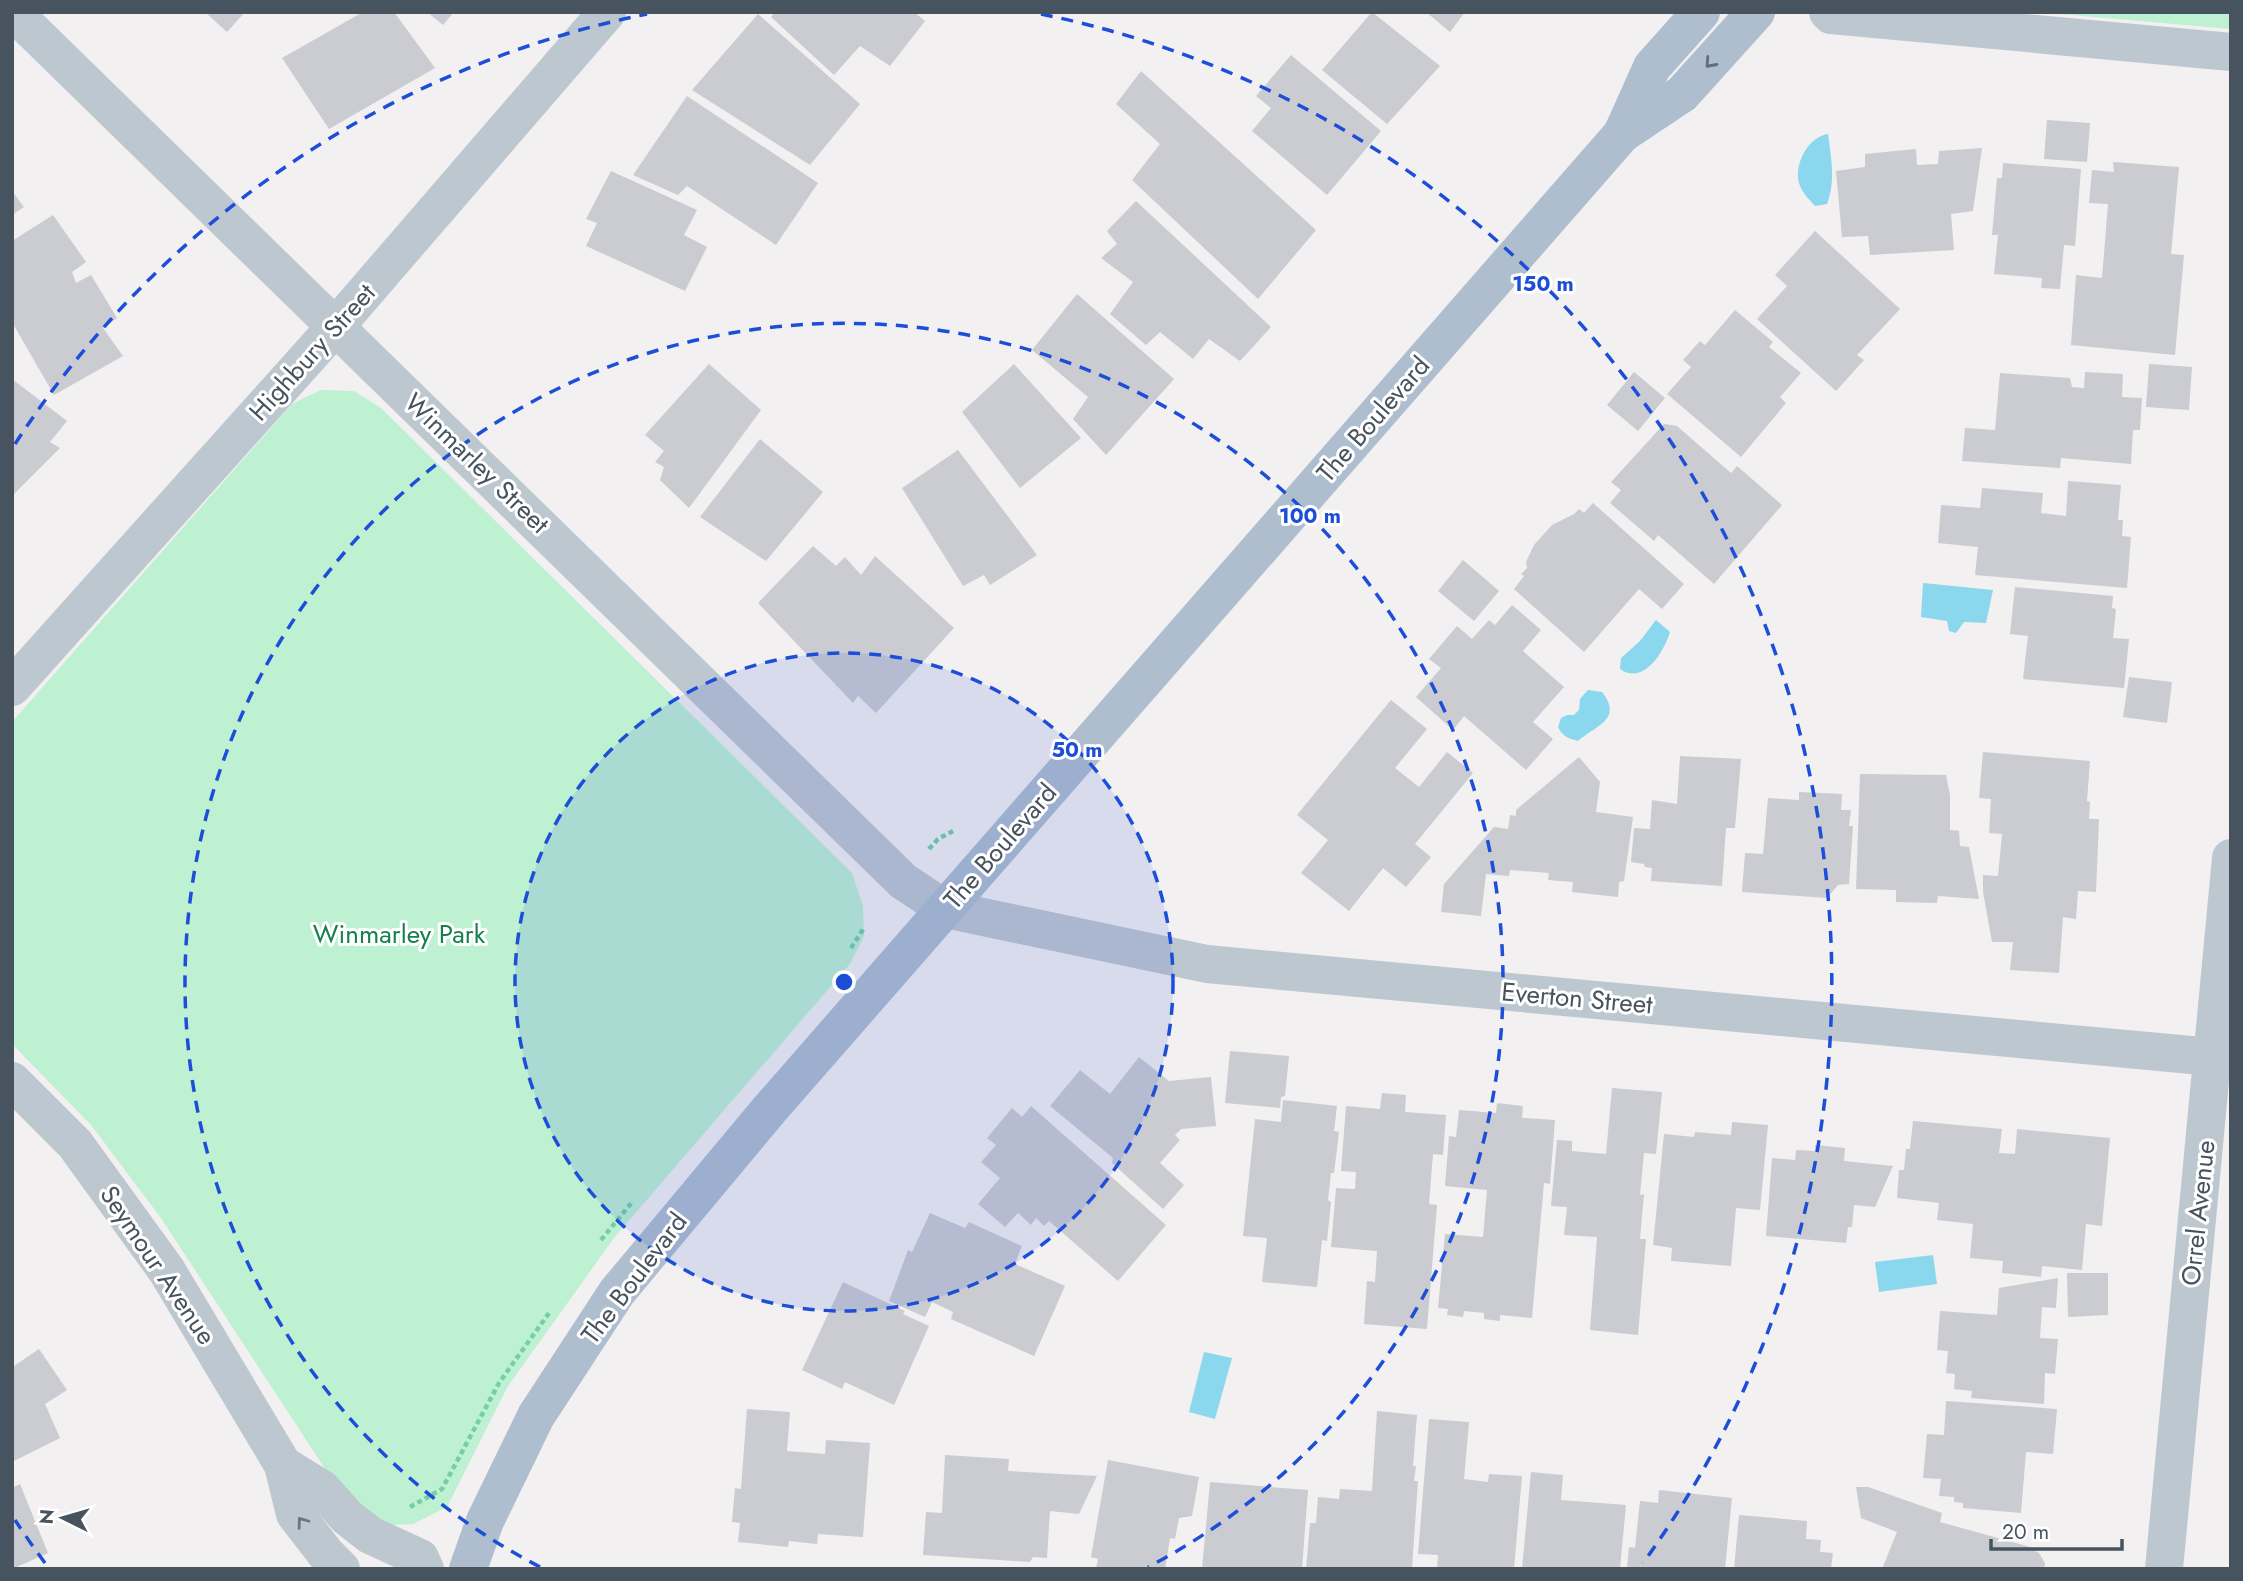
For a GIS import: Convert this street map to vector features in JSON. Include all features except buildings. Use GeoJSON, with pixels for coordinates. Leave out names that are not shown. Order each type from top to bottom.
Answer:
{"type":"FeatureCollection","features":[{"type":"Feature","properties":{"kind":"main road","name":"The Boulevard"},"geometry":{"type":"LineString","coordinates":[[1622,134],[1653,67],[1700,12]]}},
{"type":"Feature","properties":{"kind":"main road","name":"The Boulevard"},"geometry":{"type":"LineString","coordinates":[[468,1569],[485,1521],[536,1416],[617,1292],[769,1110],[1622,134],[1682,94],[1756,12]]}},
{"type":"Feature","properties":{"kind":"street","name":"Winmarley Street"},"geometry":{"type":"LineString","coordinates":[[13,12],[903,881],[945,909]]}},
{"type":"Feature","properties":{"kind":"street","name":"Highbury Street"},"geometry":{"type":"LineString","coordinates":[[12,687],[336,326],[607,12]]}},
{"type":"Feature","properties":{"kind":"street"},"geometry":{"type":"LineString","coordinates":[[1828,12],[1831,15],[2231,51]]}},
{"type":"Feature","properties":{"kind":"street","name":"Orrel Avenue"},"geometry":{"type":"LineString","coordinates":[[2164,1569],[2231,858]]}},
{"type":"Feature","properties":{"kind":"street","name":"Everton Street"},"geometry":{"type":"LineString","coordinates":[[945,909],[1207,964],[2213,1057]]}},
{"type":"Feature","properties":{"kind":"street","name":"Seymour Avenue"},"geometry":{"type":"LineString","coordinates":[[12,1081],[75,1144],[159,1260],[283,1465],[295,1514],[341,1569]]}},
{"type":"Feature","properties":{"kind":"street","name":"Seymour Avenue"},"geometry":{"type":"LineString","coordinates":[[283,1465],[322,1489],[347,1517],[370,1535],[420,1558],[425,1569]]}},
{"type":"Feature","properties":{"kind":"green space"},"geometry":{"type":"Polygon","coordinates":[[[2038,12],[2231,12],[2231,29],[2038,12]]]}},
{"type":"Feature","properties":{"kind":"green space","name":"Winmarley Park"},"geometry":{"type":"Polygon","coordinates":[[[321,390],[354,391],[381,408],[852,873],[863,906],[864,936],[850,964],[614,1238],[508,1386],[447,1507],[413,1524],[389,1525],[360,1510],[333,1481],[161,1218],[91,1125],[12,1044],[12,722],[292,404],[321,390]]]}},
{"type":"Feature","properties":{"kind":"water"},"geometry":{"type":"Polygon","coordinates":[[[1828,134],[1832,169],[1830,195],[1827,204],[1815,206],[1800,187],[1799,168],[1804,152],[1814,140],[1828,134]]]}},
{"type":"Feature","properties":{"kind":"water"},"geometry":{"type":"Polygon","coordinates":[[[1923,583],[1993,590],[1986,623],[1964,622],[1956,633],[1949,631],[1947,621],[1921,617],[1923,583]]]}},
{"type":"Feature","properties":{"kind":"water"},"geometry":{"type":"Polygon","coordinates":[[[1656,620],[1670,632],[1658,657],[1637,673],[1620,669],[1621,658],[1640,641],[1656,620]]]}},
{"type":"Feature","properties":{"kind":"water"},"geometry":{"type":"Polygon","coordinates":[[[1588,690],[1602,692],[1608,701],[1609,715],[1578,741],[1566,737],[1558,727],[1561,718],[1574,715],[1579,710],[1580,699],[1588,690]]]}},
{"type":"Feature","properties":{"kind":"water"},"geometry":{"type":"Polygon","coordinates":[[[1933,1255],[1937,1284],[1879,1292],[1875,1262],[1933,1255]]]}},
{"type":"Feature","properties":{"kind":"water"},"geometry":{"type":"Polygon","coordinates":[[[1204,1352],[1232,1358],[1215,1419],[1189,1412],[1204,1352]]]}}]}
